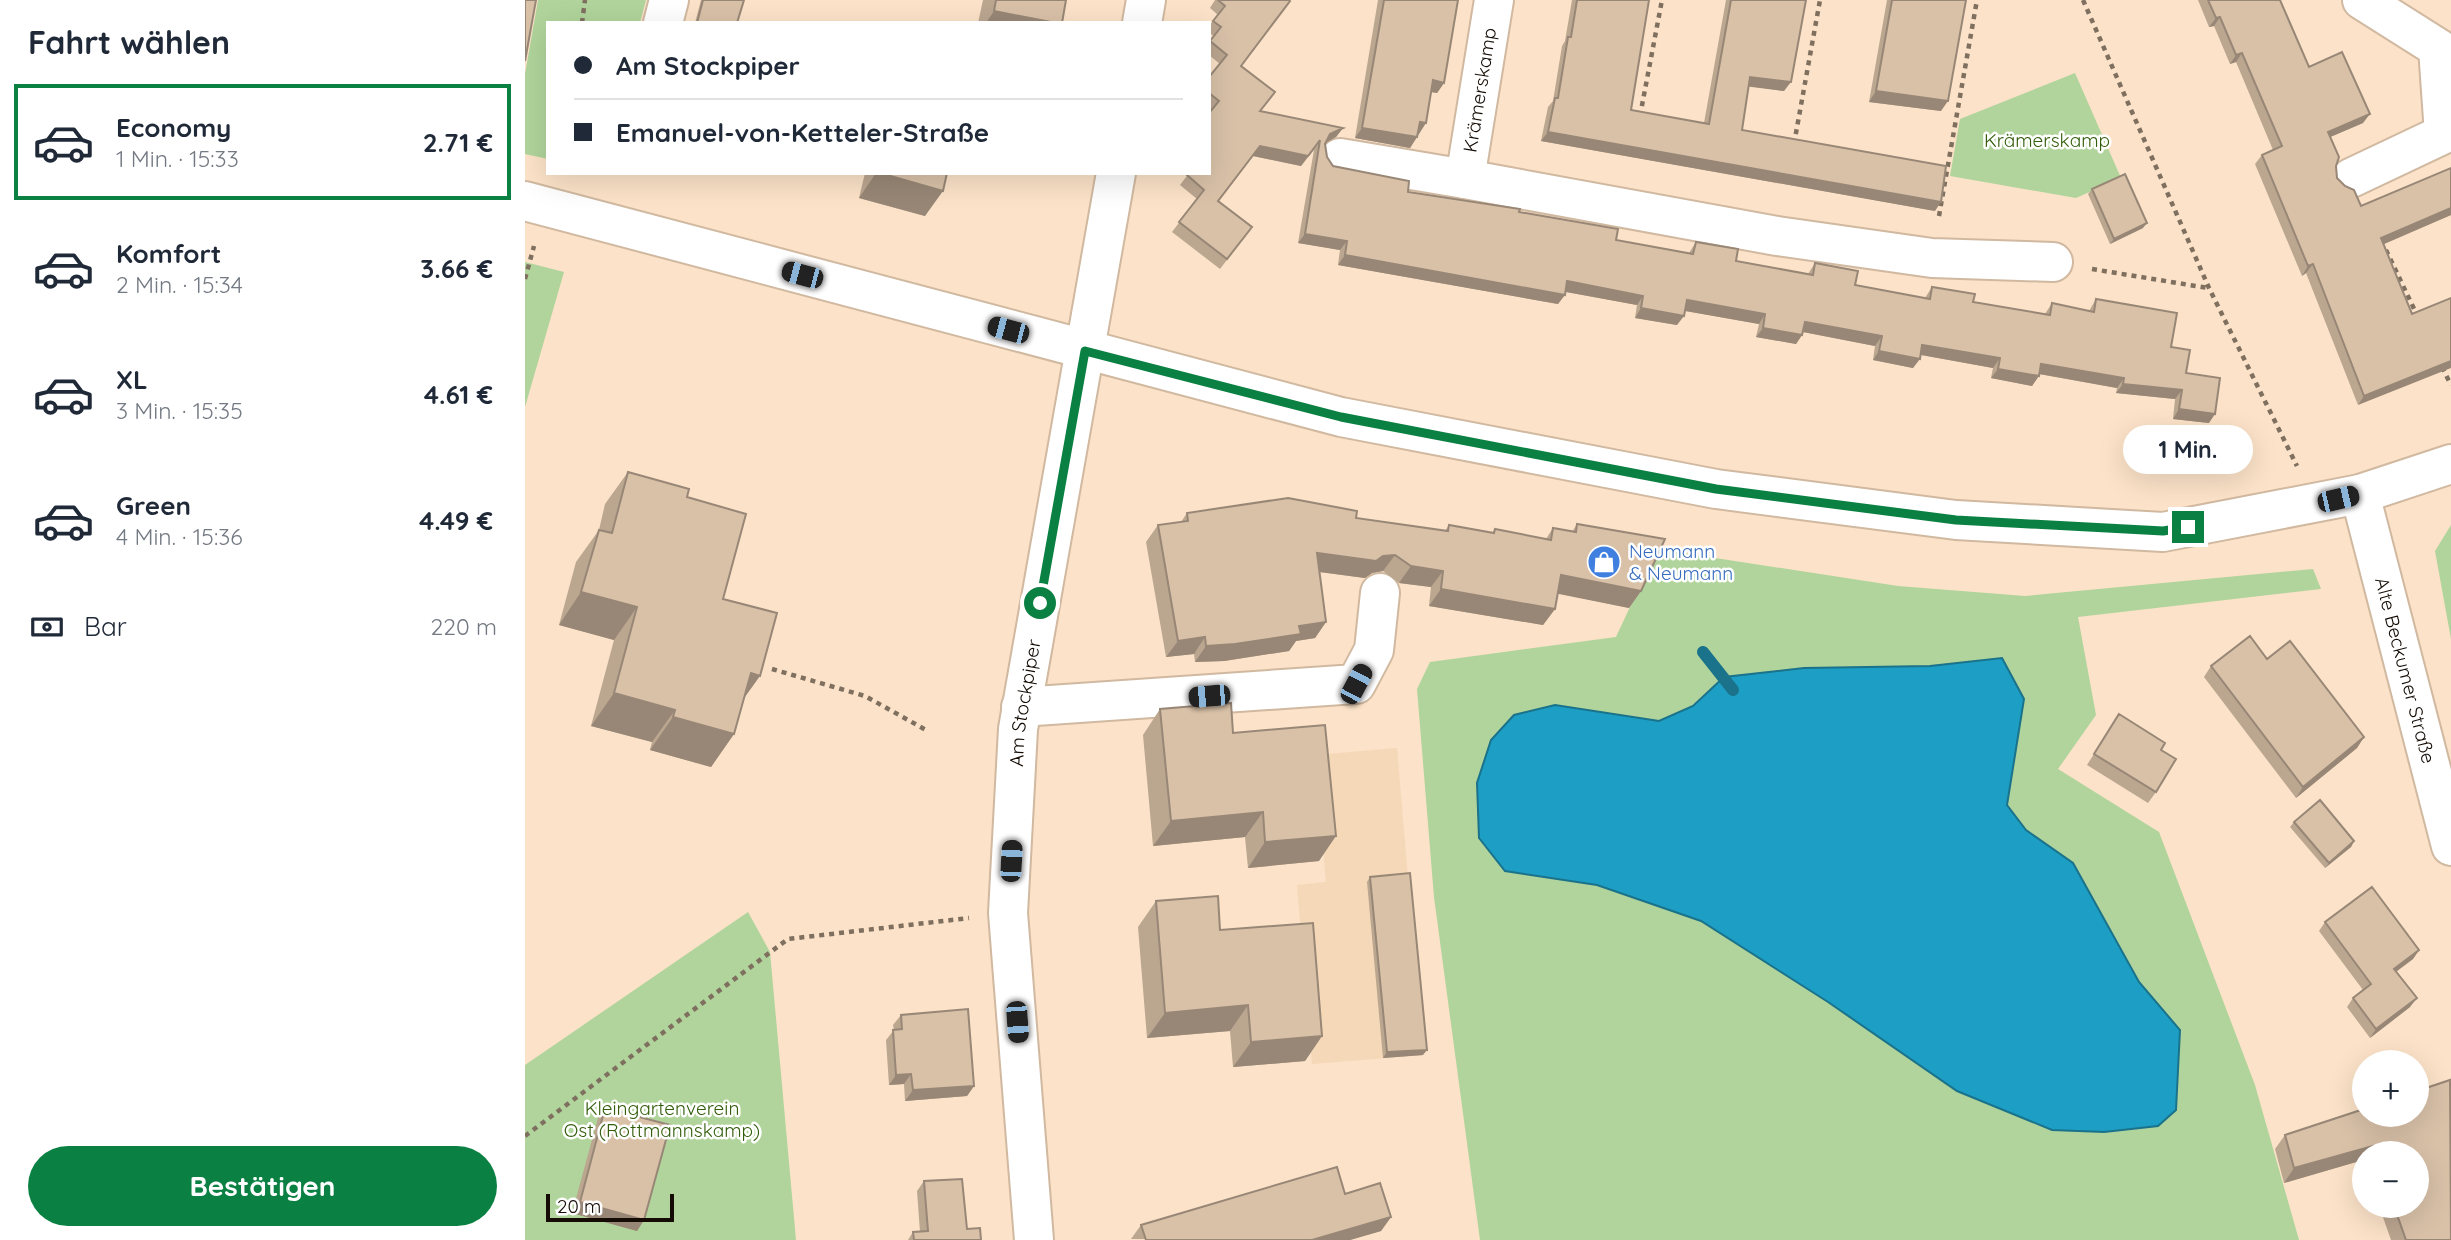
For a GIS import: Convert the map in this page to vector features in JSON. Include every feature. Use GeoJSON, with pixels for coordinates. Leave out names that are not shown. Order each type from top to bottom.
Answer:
{"type":"FeatureCollection","features":[{"type":"Feature","properties":{"kind":"street"},"geometry":{"type":"LineString","coordinates":[[664,21],[669,0]]}},
{"type":"Feature","properties":{"kind":"street"},"geometry":{"type":"LineString","coordinates":[[1142,21],[1146,0]]}},
{"type":"Feature","properties":{"kind":"street","name":"Krämerskamp"},"geometry":{"type":"LineString","coordinates":[[1465,179],[1494,0]]}},
{"type":"Feature","properties":{"kind":"street"},"geometry":{"type":"LineString","coordinates":[[2351,178],[2444,134],[2438,48],[2362,0]]}},
{"type":"Feature","properties":{"kind":"street","name":"Krämerskamp"},"geometry":{"type":"LineString","coordinates":[[1341,158],[1777,236],[1932,258],[2053,262]]}},
{"type":"Feature","properties":{"kind":"street","name":"Am Stockpiper"},"geometry":{"type":"LineString","coordinates":[[1034,1240],[1008,914],[1021,707],[1116,175]]}},
{"type":"Feature","properties":{"kind":"street"},"geometry":{"type":"LineString","coordinates":[[525,201],[1341,417],[1716,489],[1956,520],[2163,531],[2360,494],[2451,464]]}},
{"type":"Feature","properties":{"kind":"street","name":"Alte Beckumer Straße"},"geometry":{"type":"LineString","coordinates":[[2360,494],[2451,846]]}},
{"type":"Feature","properties":{"kind":"street"},"geometry":{"type":"LineString","coordinates":[[1021,707],[1356,684],[1374,650],[1380,593]]}},
{"type":"Feature","properties":{"kind":"path"},"geometry":{"type":"LineString","coordinates":[[582,21],[585,0]]}},
{"type":"Feature","properties":{"kind":"path"},"geometry":{"type":"LineString","coordinates":[[1640,117],[1662,0]]}},
{"type":"Feature","properties":{"kind":"path"},"geometry":{"type":"LineString","coordinates":[[1791,157],[1820,0]]}},
{"type":"Feature","properties":{"kind":"path"},"geometry":{"type":"LineString","coordinates":[[1932,258],[1977,0]]}},
{"type":"Feature","properties":{"kind":"path"},"geometry":{"type":"LineString","coordinates":[[2083,0],[2209,288],[2316,504]]}},
{"type":"Feature","properties":{"kind":"path"},"geometry":{"type":"LineString","coordinates":[[2380,239],[2422,324]]}},
{"type":"Feature","properties":{"kind":"path"},"geometry":{"type":"LineString","coordinates":[[2053,262],[2209,288]]}},
{"type":"Feature","properties":{"kind":"path"},"geometry":{"type":"LineString","coordinates":[[2439,361],[2451,385]]}},
{"type":"Feature","properties":{"kind":"path"},"geometry":{"type":"LineString","coordinates":[[772,669],[865,695],[926,730]]}},
{"type":"Feature","properties":{"kind":"path"},"geometry":{"type":"LineString","coordinates":[[525,1136],[788,939],[1008,914]]}},
{"type":"Feature","properties":{"kind":"shaded area"},"geometry":{"type":"Polygon","coordinates":[[[1397,748],[1423,1055],[1312,1064],[1297,885],[1326,882],[1315,755],[1397,748]]]}},
{"type":"Feature","properties":{"kind":"green space"},"geometry":{"type":"Polygon","coordinates":[[[538,0],[646,0],[641,21],[546,21],[546,159],[525,154],[525,74],[538,0]]]}},
{"type":"Feature","properties":{"kind":"green space","name":"Krämerskamp"},"geometry":{"type":"Polygon","coordinates":[[[2075,73],[2121,178],[2076,198],[1950,176],[1960,119],[2075,73]]]}},
{"type":"Feature","properties":{"kind":"green space"},"geometry":{"type":"Polygon","coordinates":[[[525,262],[564,272],[525,407],[525,262]]]}},
{"type":"Feature","properties":{"kind":"green space"},"geometry":{"type":"Polygon","coordinates":[[[2451,525],[2451,639],[2435,551],[2451,525]]]}},
{"type":"Feature","properties":{"kind":"green space"},"geometry":{"type":"Polygon","coordinates":[[[1657,549],[1898,586],[2025,596],[2313,569],[2321,589],[2078,617],[2096,715],[2058,769],[2159,832],[2255,1085],[2299,1240],[1480,1240],[1434,897],[1417,689],[1430,662],[1616,637],[1657,549]],[[2002,658],[1930,666],[1804,668],[1724,677],[1693,706],[1659,721],[1555,705],[1506,871],[1597,885],[1701,921],[1828,1002],[1957,1091],[2052,1130],[2104,1132],[2158,1126],[2176,1110],[2180,1030],[2139,982],[2073,863],[2026,830],[2007,805],[2024,699],[2002,658]]]}},
{"type":"Feature","properties":{"kind":"green space","name":"Kleingartenverein Ost (Rottmannskamp)"},"geometry":{"type":"Polygon","coordinates":[[[748,912],[770,952],[796,1240],[525,1240],[525,1065],[748,912]]]}},
{"type":"Feature","properties":{"kind":"water"},"geometry":{"type":"Polygon","coordinates":[[[2002,658],[2024,699],[2007,805],[2026,830],[2073,863],[2139,982],[2180,1030],[2176,1110],[2158,1126],[2104,1132],[2052,1130],[1957,1091],[1828,1002],[1701,921],[1597,885],[1505,871],[1479,838],[1477,783],[1491,740],[1514,715],[1555,705],[1659,721],[1693,706],[1724,677],[1804,668],[1930,666],[2002,658]]]}},
{"type":"Feature","properties":{"kind":"building"},"geometry":{"type":"Polygon","coordinates":[[[525,0],[536,0],[525,61],[525,0]]]}},
{"type":"Feature","properties":{"kind":"building"},"geometry":{"type":"Polygon","coordinates":[[[703,0],[744,0],[738,21],[698,21],[703,0]]]}},
{"type":"Feature","properties":{"kind":"building"},"geometry":{"type":"Polygon","coordinates":[[[996,0],[1066,0],[1062,21],[1046,21],[994,11],[996,0]]]}},
{"type":"Feature","properties":{"kind":"building"},"geometry":{"type":"Polygon","coordinates":[[[1218,0],[1290,1],[1241,66],[1275,92],[1260,111],[1343,128],[1330,134],[1325,144],[1327,157],[1333,166],[1409,181],[1408,192],[1520,209],[1519,212],[1618,229],[1616,240],[1693,254],[1696,242],[1738,249],[1736,261],[1813,275],[1815,263],[1858,271],[1855,285],[1930,299],[1932,287],[1975,294],[1973,302],[2050,315],[2052,303],[2094,312],[2096,299],[2177,313],[2171,347],[2190,350],[2186,373],[2220,378],[2215,414],[2179,409],[2182,390],[2123,384],[2124,378],[2041,364],[2039,376],[1998,369],[2000,358],[1922,345],[1920,359],[1879,351],[1882,336],[1805,322],[1802,335],[1763,328],[1765,314],[1687,300],[1684,316],[1641,308],[1643,296],[1567,281],[1565,295],[1345,255],[1347,241],[1305,234],[1320,140],[1308,156],[1260,146],[1218,201],[1252,227],[1227,259],[1179,222],[1204,190],[1187,175],[1211,175],[1211,111],[1219,101],[1211,95],[1211,75],[1227,55],[1211,40],[1221,27],[1213,21],[1225,6],[1218,0]]]}},
{"type":"Feature","properties":{"kind":"building"},"geometry":{"type":"Polygon","coordinates":[[[1384,0],[1458,0],[1444,83],[1433,80],[1426,123],[1420,122],[1417,137],[1362,128],[1384,0]]]}},
{"type":"Feature","properties":{"kind":"building"},"geometry":{"type":"Polygon","coordinates":[[[1577,0],[1649,0],[1631,110],[1709,124],[1731,0],[1806,0],[1791,82],[1750,77],[1742,130],[1946,166],[1941,202],[1548,132],[1555,98],[1558,98],[1577,0]]]}},
{"type":"Feature","properties":{"kind":"building"},"geometry":{"type":"Polygon","coordinates":[[[1892,0],[1966,0],[1948,101],[1876,91],[1892,0]]]}},
{"type":"Feature","properties":{"kind":"building"},"geometry":{"type":"Polygon","coordinates":[[[2208,0],[2280,0],[2309,67],[2342,52],[2370,114],[2328,132],[2339,157],[2336,166],[2337,178],[2354,190],[2361,206],[2451,168],[2451,208],[2381,238],[2412,314],[2451,298],[2451,361],[2364,396],[2313,264],[2308,266],[2262,155],[2282,146],[2242,53],[2236,55],[2220,17],[2216,18],[2208,0]]]}},
{"type":"Feature","properties":{"kind":"building"},"geometry":{"type":"Polygon","coordinates":[[[2125,174],[2147,223],[2114,239],[2092,189],[2125,174]]]}},
{"type":"Feature","properties":{"kind":"building"},"geometry":{"type":"Polygon","coordinates":[[[887,175],[947,175],[943,191],[887,175]]]}},
{"type":"Feature","properties":{"kind":"building"},"geometry":{"type":"Polygon","coordinates":[[[628,472],[689,489],[687,497],[746,514],[723,599],[777,613],[760,676],[751,673],[734,734],[673,717],[675,710],[614,693],[637,607],[581,592],[599,530],[612,533],[628,472]]]}},
{"type":"Feature","properties":{"kind":"building"},"geometry":{"type":"Polygon","coordinates":[[[1288,498],[1357,511],[1356,518],[1448,531],[1449,525],[1494,533],[1495,529],[1551,540],[1553,528],[1576,532],[1577,524],[1665,539],[1641,591],[1561,575],[1555,609],[1441,589],[1443,571],[1411,566],[1395,555],[1383,556],[1376,561],[1317,553],[1326,622],[1299,626],[1301,634],[1235,644],[1206,646],[1205,637],[1178,641],[1158,525],[1188,521],[1187,513],[1288,498]]]}},
{"type":"Feature","properties":{"kind":"building"},"geometry":{"type":"Polygon","coordinates":[[[2250,636],[2267,659],[2290,641],[2364,737],[2303,787],[2211,666],[2250,636]]]}},
{"type":"Feature","properties":{"kind":"building"},"geometry":{"type":"Polygon","coordinates":[[[1231,703],[1233,733],[1325,725],[1336,836],[1265,842],[1263,812],[1171,821],[1160,709],[1231,703]]]}},
{"type":"Feature","properties":{"kind":"building"},"geometry":{"type":"Polygon","coordinates":[[[2119,714],[2165,743],[2161,750],[2176,759],[2156,792],[2094,754],[2119,714]]]}},
{"type":"Feature","properties":{"kind":"building"},"geometry":{"type":"Polygon","coordinates":[[[2320,800],[2354,841],[2329,863],[2294,822],[2320,800]]]}},
{"type":"Feature","properties":{"kind":"building"},"geometry":{"type":"Polygon","coordinates":[[[1410,873],[1427,1050],[1387,1052],[1370,877],[1410,873]]]}},
{"type":"Feature","properties":{"kind":"building"},"geometry":{"type":"Polygon","coordinates":[[[2372,887],[2419,950],[2394,969],[2417,998],[2376,1029],[2353,998],[2371,984],[2325,922],[2372,887]]]}},
{"type":"Feature","properties":{"kind":"building"},"geometry":{"type":"Polygon","coordinates":[[[1218,896],[1220,930],[1313,923],[1322,1036],[1251,1042],[1248,1005],[1165,1013],[1156,901],[1218,896]]]}},
{"type":"Feature","properties":{"kind":"building"},"geometry":{"type":"Polygon","coordinates":[[[968,1009],[974,1086],[913,1090],[911,1074],[896,1075],[893,1030],[902,1029],[901,1015],[968,1009]]]}},
{"type":"Feature","properties":{"kind":"building"},"geometry":{"type":"Polygon","coordinates":[[[2450,1080],[2451,1240],[2406,1240],[2398,1218],[2429,1218],[2429,1141],[2352,1141],[2352,1152],[2294,1168],[2285,1135],[2352,1113],[2352,1127],[2429,1127],[2429,1087],[2450,1080]]]}},
{"type":"Feature","properties":{"kind":"building"},"geometry":{"type":"Polygon","coordinates":[[[605,1108],[670,1125],[644,1220],[580,1202],[605,1108]]]}},
{"type":"Feature","properties":{"kind":"building"},"geometry":{"type":"Polygon","coordinates":[[[1337,1167],[1345,1194],[1380,1183],[1391,1217],[1312,1240],[1146,1240],[1141,1225],[1337,1167]]]}},
{"type":"Feature","properties":{"kind":"building"},"geometry":{"type":"Polygon","coordinates":[[[962,1179],[967,1229],[980,1228],[981,1240],[914,1240],[913,1232],[928,1231],[924,1181],[962,1179]]]}},
{"type":"Feature","properties":{"kind":"waterway"},"geometry":{"type":"LineString","coordinates":[[1703,652],[1733,690]]}},
{"type":"Feature","properties":{"kind":"place","name":"Neumann & Neumann"},"geometry":{"type":"Point","coordinates":[1604,562]}},
{"type":"Feature","properties":{"kind":"route"},"geometry":{"type":"LineString","coordinates":[[1040,603],[1085,351],[1341,417],[1716,489],[1956,520],[2163,531],[2188,527]]}}]}
